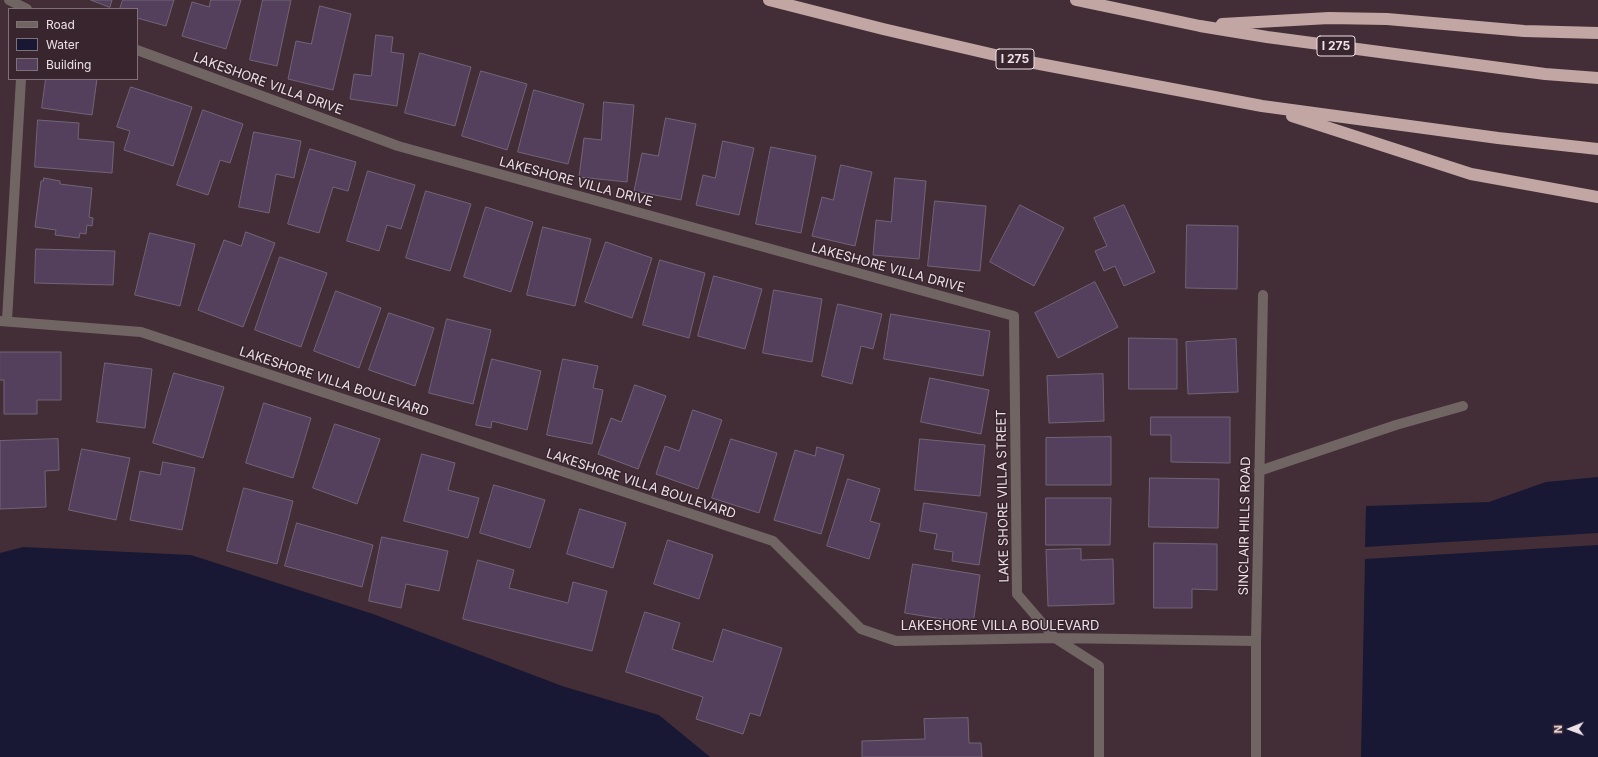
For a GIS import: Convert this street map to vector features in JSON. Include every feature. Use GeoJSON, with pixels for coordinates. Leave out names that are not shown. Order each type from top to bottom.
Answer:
{"type":"FeatureCollection","features":[{"type":"Feature","properties":{"kind":"highway","name":"I 275"},"geometry":{"type":"LineString","coordinates":[[769,0],[1008,58],[1262,106],[1498,138],[1598,149]]}},
{"type":"Feature","properties":{"kind":"highway","name":"I 275"},"geometry":{"type":"LineString","coordinates":[[1076,0],[1200,26],[1267,37],[1545,74],[1598,78]]}},
{"type":"Feature","properties":{"kind":"highway"},"geometry":{"type":"LineString","coordinates":[[1200,26],[1337,18],[1387,19],[1524,31],[1598,33]]}},
{"type":"Feature","properties":{"kind":"highway"},"geometry":{"type":"LineString","coordinates":[[1262,106],[1471,174],[1598,197]]}},
{"type":"Feature","properties":{"kind":"street"},"geometry":{"type":"LineString","coordinates":[[9,0],[24,8]]}},
{"type":"Feature","properties":{"kind":"street","name":"LAKESHORE VILLA DRIVE"},"geometry":{"type":"LineString","coordinates":[[138,50],[398,146],[1014,316]]}},
{"type":"Feature","properties":{"kind":"street"},"geometry":{"type":"LineString","coordinates":[[3,320],[21,80]]}},
{"type":"Feature","properties":{"kind":"street","name":"SINCLAIR HILLS ROAD"},"geometry":{"type":"LineString","coordinates":[[1256,757],[1256,641],[1262,295]]}},
{"type":"Feature","properties":{"kind":"street","name":"LAKE SHORE VILLA STREET"},"geometry":{"type":"LineString","coordinates":[[1014,316],[1017,594],[1055,638],[1099,666],[1099,757]]}},
{"type":"Feature","properties":{"kind":"street","name":"LAKESHORE VILLA BOULEVARD"},"geometry":{"type":"LineString","coordinates":[[3,320],[141,332],[773,542],[861,629],[896,641],[1055,638],[1256,641]]}},
{"type":"Feature","properties":{"kind":"street"},"geometry":{"type":"LineString","coordinates":[[1259,471],[1396,425],[1463,406]]}},
{"type":"Feature","properties":{"kind":"water"},"geometry":{"type":"Polygon","coordinates":[[[1598,477],[1598,533],[1365,547],[1366,506],[1489,502],[1546,482],[1598,477]]]}},
{"type":"Feature","properties":{"kind":"water"},"geometry":{"type":"Polygon","coordinates":[[[1598,545],[1598,757],[1361,757],[1365,559],[1598,545]]]}},
{"type":"Feature","properties":{"kind":"water"},"geometry":{"type":"Polygon","coordinates":[[[23,547],[191,555],[373,614],[562,686],[659,715],[710,757],[0,757],[0,553],[23,547]]]}},
{"type":"Feature","properties":{"kind":"building"},"geometry":{"type":"Polygon","coordinates":[[[91,0],[112,0],[110,7],[91,0]]]}},
{"type":"Feature","properties":{"kind":"building"},"geometry":{"type":"Polygon","coordinates":[[[123,0],[174,0],[166,26],[138,18],[138,8],[120,8],[123,0]]]}},
{"type":"Feature","properties":{"kind":"building"},"geometry":{"type":"Polygon","coordinates":[[[211,0],[241,0],[226,49],[182,36],[192,2],[209,7],[211,0]]]}},
{"type":"Feature","properties":{"kind":"building"},"geometry":{"type":"Polygon","coordinates":[[[263,0],[291,0],[277,66],[250,60],[263,0]]]}},
{"type":"Feature","properties":{"kind":"building"},"geometry":{"type":"Polygon","coordinates":[[[320,6],[351,14],[333,90],[288,79],[296,41],[311,44],[320,6]]]}},
{"type":"Feature","properties":{"kind":"building"},"geometry":{"type":"Polygon","coordinates":[[[376,35],[393,37],[391,52],[404,54],[397,106],[350,99],[354,74],[371,76],[376,35]]]}},
{"type":"Feature","properties":{"kind":"building"},"geometry":{"type":"Polygon","coordinates":[[[420,53],[471,67],[455,126],[405,113],[420,53]]]}},
{"type":"Feature","properties":{"kind":"building"},"geometry":{"type":"Polygon","coordinates":[[[481,71],[527,84],[507,150],[462,136],[481,71]]]}},
{"type":"Feature","properties":{"kind":"building"},"geometry":{"type":"Polygon","coordinates":[[[46,80],[97,80],[92,115],[42,108],[46,80]]]}},
{"type":"Feature","properties":{"kind":"building"},"geometry":{"type":"Polygon","coordinates":[[[131,87],[192,107],[173,166],[124,150],[130,131],[117,127],[131,87]]]}},
{"type":"Feature","properties":{"kind":"building"},"geometry":{"type":"Polygon","coordinates":[[[534,90],[584,104],[568,164],[518,152],[534,90]]]}},
{"type":"Feature","properties":{"kind":"building"},"geometry":{"type":"Polygon","coordinates":[[[604,102],[634,105],[627,182],[579,177],[584,138],[601,140],[604,102]]]}},
{"type":"Feature","properties":{"kind":"building"},"geometry":{"type":"Polygon","coordinates":[[[203,110],[243,124],[230,163],[220,160],[208,195],[177,185],[203,110]]]}},
{"type":"Feature","properties":{"kind":"building"},"geometry":{"type":"Polygon","coordinates":[[[666,118],[696,124],[681,200],[634,191],[642,153],[658,156],[666,118]]]}},
{"type":"Feature","properties":{"kind":"building"},"geometry":{"type":"Polygon","coordinates":[[[38,120],[79,123],[78,139],[114,142],[112,173],[35,167],[38,120]]]}},
{"type":"Feature","properties":{"kind":"building"},"geometry":{"type":"Polygon","coordinates":[[[254,132],[301,141],[294,178],[276,174],[269,213],[239,207],[254,132]]]}},
{"type":"Feature","properties":{"kind":"building"},"geometry":{"type":"Polygon","coordinates":[[[723,141],[754,148],[739,215],[696,205],[703,175],[715,178],[723,141]]]}},
{"type":"Feature","properties":{"kind":"building"},"geometry":{"type":"Polygon","coordinates":[[[771,147],[816,156],[801,233],[756,224],[771,147]]]}},
{"type":"Feature","properties":{"kind":"building"},"geometry":{"type":"Polygon","coordinates":[[[310,149],[356,162],[348,191],[333,187],[319,233],[288,224],[310,149]]]}},
{"type":"Feature","properties":{"kind":"building"},"geometry":{"type":"Polygon","coordinates":[[[841,165],[872,172],[855,246],[812,236],[822,197],[833,200],[841,165]]]}},
{"type":"Feature","properties":{"kind":"building"},"geometry":{"type":"Polygon","coordinates":[[[368,171],[415,185],[401,229],[387,225],[379,251],[347,241],[368,171]]]}},
{"type":"Feature","properties":{"kind":"building"},"geometry":{"type":"Polygon","coordinates":[[[44,178],[60,181],[60,184],[92,188],[89,217],[93,218],[92,226],[87,225],[86,234],[80,233],[79,238],[55,235],[56,230],[35,227],[41,181],[43,181],[44,178]]]}},
{"type":"Feature","properties":{"kind":"building"},"geometry":{"type":"Polygon","coordinates":[[[895,178],[926,181],[919,259],[873,255],[876,220],[891,222],[895,178]]]}},
{"type":"Feature","properties":{"kind":"building"},"geometry":{"type":"Polygon","coordinates":[[[426,191],[471,204],[450,271],[406,258],[426,191]]]}},
{"type":"Feature","properties":{"kind":"building"},"geometry":{"type":"Polygon","coordinates":[[[935,201],[986,206],[980,271],[928,266],[935,201]]]}},
{"type":"Feature","properties":{"kind":"building"},"geometry":{"type":"Polygon","coordinates":[[[1020,205],[1064,228],[1034,286],[990,262],[1020,205]]]}},
{"type":"Feature","properties":{"kind":"building"},"geometry":{"type":"Polygon","coordinates":[[[1124,205],[1155,272],[1124,286],[1115,266],[1104,271],[1095,251],[1107,246],[1094,218],[1124,205]]]}},
{"type":"Feature","properties":{"kind":"building"},"geometry":{"type":"Polygon","coordinates":[[[486,207],[533,222],[511,292],[464,277],[486,207]]]}},
{"type":"Feature","properties":{"kind":"building"},"geometry":{"type":"Polygon","coordinates":[[[1187,225],[1238,226],[1237,289],[1186,288],[1187,225]]]}},
{"type":"Feature","properties":{"kind":"building"},"geometry":{"type":"Polygon","coordinates":[[[543,227],[591,239],[575,306],[527,295],[543,227]]]}},
{"type":"Feature","properties":{"kind":"building"},"geometry":{"type":"Polygon","coordinates":[[[246,232],[275,243],[243,327],[198,310],[224,240],[241,246],[246,232]]]}},
{"type":"Feature","properties":{"kind":"building"},"geometry":{"type":"Polygon","coordinates":[[[150,233],[195,244],[180,306],[135,295],[150,233]]]}},
{"type":"Feature","properties":{"kind":"building"},"geometry":{"type":"Polygon","coordinates":[[[606,242],[652,258],[632,318],[585,302],[606,242]]]}},
{"type":"Feature","properties":{"kind":"building"},"geometry":{"type":"Polygon","coordinates":[[[36,249],[115,251],[113,285],[35,283],[36,249]]]}},
{"type":"Feature","properties":{"kind":"building"},"geometry":{"type":"Polygon","coordinates":[[[280,257],[327,273],[301,347],[255,330],[280,257]]]}},
{"type":"Feature","properties":{"kind":"building"},"geometry":{"type":"Polygon","coordinates":[[[660,260],[705,273],[689,338],[643,325],[660,260]]]}},
{"type":"Feature","properties":{"kind":"building"},"geometry":{"type":"Polygon","coordinates":[[[714,276],[762,289],[745,349],[698,336],[714,276]]]}},
{"type":"Feature","properties":{"kind":"building"},"geometry":{"type":"Polygon","coordinates":[[[1095,282],[1118,327],[1058,358],[1035,313],[1095,282]]]}},
{"type":"Feature","properties":{"kind":"building"},"geometry":{"type":"Polygon","coordinates":[[[774,290],[822,299],[812,362],[763,353],[774,290]]]}},
{"type":"Feature","properties":{"kind":"building"},"geometry":{"type":"Polygon","coordinates":[[[336,291],[381,308],[359,368],[314,351],[336,291]]]}},
{"type":"Feature","properties":{"kind":"building"},"geometry":{"type":"Polygon","coordinates":[[[838,304],[882,314],[873,349],[861,346],[852,384],[822,376],[838,304]]]}},
{"type":"Feature","properties":{"kind":"building"},"geometry":{"type":"Polygon","coordinates":[[[389,313],[434,328],[415,386],[369,370],[389,313]]]}},
{"type":"Feature","properties":{"kind":"building"},"geometry":{"type":"Polygon","coordinates":[[[891,314],[990,331],[983,376],[884,359],[891,314]]]}},
{"type":"Feature","properties":{"kind":"building"},"geometry":{"type":"Polygon","coordinates":[[[447,319],[491,330],[473,404],[429,393],[447,319]]]}},
{"type":"Feature","properties":{"kind":"building"},"geometry":{"type":"Polygon","coordinates":[[[1129,338],[1177,339],[1177,389],[1129,389],[1129,338]]]}},
{"type":"Feature","properties":{"kind":"building"},"geometry":{"type":"Polygon","coordinates":[[[1236,339],[1238,392],[1188,394],[1186,342],[1236,339]]]}},
{"type":"Feature","properties":{"kind":"building"},"geometry":{"type":"Polygon","coordinates":[[[0,352],[61,352],[61,400],[37,400],[37,414],[4,414],[4,380],[0,380],[0,352]]]}},
{"type":"Feature","properties":{"kind":"building"},"geometry":{"type":"Polygon","coordinates":[[[492,359],[541,371],[527,430],[492,421],[491,428],[476,425],[492,359]]]}},
{"type":"Feature","properties":{"kind":"building"},"geometry":{"type":"Polygon","coordinates":[[[563,359],[598,366],[593,388],[603,390],[592,444],[547,435],[563,359]]]}},
{"type":"Feature","properties":{"kind":"building"},"geometry":{"type":"Polygon","coordinates":[[[105,363],[152,369],[145,428],[97,422],[105,363]]]}},
{"type":"Feature","properties":{"kind":"building"},"geometry":{"type":"Polygon","coordinates":[[[174,373],[224,387],[203,458],[153,443],[174,373]]]}},
{"type":"Feature","properties":{"kind":"building"},"geometry":{"type":"Polygon","coordinates":[[[1103,374],[1104,421],[1049,423],[1047,376],[1103,374]]]}},
{"type":"Feature","properties":{"kind":"building"},"geometry":{"type":"Polygon","coordinates":[[[930,378],[989,390],[981,434],[921,422],[930,378]]]}},
{"type":"Feature","properties":{"kind":"building"},"geometry":{"type":"Polygon","coordinates":[[[635,385],[666,396],[638,469],[598,454],[611,418],[621,422],[635,385]]]}},
{"type":"Feature","properties":{"kind":"building"},"geometry":{"type":"Polygon","coordinates":[[[264,403],[311,418],[293,478],[246,463],[264,403]]]}},
{"type":"Feature","properties":{"kind":"building"},"geometry":{"type":"Polygon","coordinates":[[[693,410],[722,420],[698,489],[656,474],[665,446],[679,451],[693,410]]]}},
{"type":"Feature","properties":{"kind":"building"},"geometry":{"type":"Polygon","coordinates":[[[1151,417],[1230,417],[1230,463],[1171,462],[1171,435],[1151,435],[1151,417]]]}},
{"type":"Feature","properties":{"kind":"building"},"geometry":{"type":"Polygon","coordinates":[[[335,424],[380,439],[357,504],[313,488],[335,424]]]}},
{"type":"Feature","properties":{"kind":"building"},"geometry":{"type":"Polygon","coordinates":[[[1111,437],[1111,485],[1046,485],[1046,438],[1111,437]]]}},
{"type":"Feature","properties":{"kind":"building"},"geometry":{"type":"Polygon","coordinates":[[[58,439],[59,470],[45,471],[46,507],[0,509],[0,441],[58,439]]]}},
{"type":"Feature","properties":{"kind":"building"},"geometry":{"type":"Polygon","coordinates":[[[731,439],[777,453],[759,513],[712,498],[731,439]]]}},
{"type":"Feature","properties":{"kind":"building"},"geometry":{"type":"Polygon","coordinates":[[[920,439],[985,445],[980,496],[915,490],[920,439]]]}},
{"type":"Feature","properties":{"kind":"building"},"geometry":{"type":"Polygon","coordinates":[[[817,447],[844,455],[821,534],[774,520],[795,450],[815,456],[817,447]]]}},
{"type":"Feature","properties":{"kind":"building"},"geometry":{"type":"Polygon","coordinates":[[[82,449],[130,458],[116,520],[69,510],[82,449]]]}},
{"type":"Feature","properties":{"kind":"building"},"geometry":{"type":"Polygon","coordinates":[[[422,454],[455,463],[448,490],[479,498],[468,538],[404,521],[422,454]]]}},
{"type":"Feature","properties":{"kind":"building"},"geometry":{"type":"Polygon","coordinates":[[[163,462],[195,468],[182,530],[130,520],[140,471],[160,475],[163,462]]]}},
{"type":"Feature","properties":{"kind":"building"},"geometry":{"type":"Polygon","coordinates":[[[1150,478],[1219,479],[1218,528],[1149,527],[1150,478]]]}},
{"type":"Feature","properties":{"kind":"building"},"geometry":{"type":"Polygon","coordinates":[[[848,479],[880,489],[870,521],[880,524],[869,559],[827,546],[848,479]]]}},
{"type":"Feature","properties":{"kind":"building"},"geometry":{"type":"Polygon","coordinates":[[[494,485],[545,500],[530,548],[480,533],[494,485]]]}},
{"type":"Feature","properties":{"kind":"building"},"geometry":{"type":"Polygon","coordinates":[[[244,488],[293,501],[277,564],[227,551],[244,488]]]}},
{"type":"Feature","properties":{"kind":"building"},"geometry":{"type":"Polygon","coordinates":[[[1046,498],[1111,498],[1110,545],[1046,545],[1046,498]]]}},
{"type":"Feature","properties":{"kind":"building"},"geometry":{"type":"Polygon","coordinates":[[[924,503],[987,513],[979,565],[952,561],[953,552],[934,549],[937,534],[920,531],[924,503]]]}},
{"type":"Feature","properties":{"kind":"building"},"geometry":{"type":"Polygon","coordinates":[[[580,509],[626,523],[613,568],[567,554],[580,509]]]}},
{"type":"Feature","properties":{"kind":"building"},"geometry":{"type":"Polygon","coordinates":[[[297,523],[373,545],[362,587],[285,566],[297,523]]]}},
{"type":"Feature","properties":{"kind":"building"},"geometry":{"type":"Polygon","coordinates":[[[382,537],[448,551],[439,591],[406,584],[401,608],[369,601],[382,537]]]}},
{"type":"Feature","properties":{"kind":"building"},"geometry":{"type":"Polygon","coordinates":[[[668,540],[713,555],[699,599],[654,584],[668,540]]]}},
{"type":"Feature","properties":{"kind":"building"},"geometry":{"type":"Polygon","coordinates":[[[1154,543],[1217,544],[1217,590],[1192,589],[1192,608],[1154,608],[1154,543]]]}},
{"type":"Feature","properties":{"kind":"building"},"geometry":{"type":"Polygon","coordinates":[[[1081,549],[1081,560],[1113,559],[1114,604],[1048,606],[1046,550],[1081,549]]]}},
{"type":"Feature","properties":{"kind":"building"},"geometry":{"type":"Polygon","coordinates":[[[478,560],[514,570],[509,588],[568,603],[573,582],[607,591],[592,651],[463,619],[478,560]]]}},
{"type":"Feature","properties":{"kind":"building"},"geometry":{"type":"Polygon","coordinates":[[[913,564],[980,575],[973,624],[905,613],[913,564]]]}},
{"type":"Feature","properties":{"kind":"building"},"geometry":{"type":"Polygon","coordinates":[[[645,612],[680,623],[672,649],[713,662],[723,629],[782,648],[760,716],[750,713],[743,734],[696,719],[703,697],[626,672],[645,612]]]}},
{"type":"Feature","properties":{"kind":"building"},"geometry":{"type":"Polygon","coordinates":[[[968,718],[969,743],[981,743],[982,757],[862,757],[862,741],[925,739],[924,719],[968,718]]]}}]}
